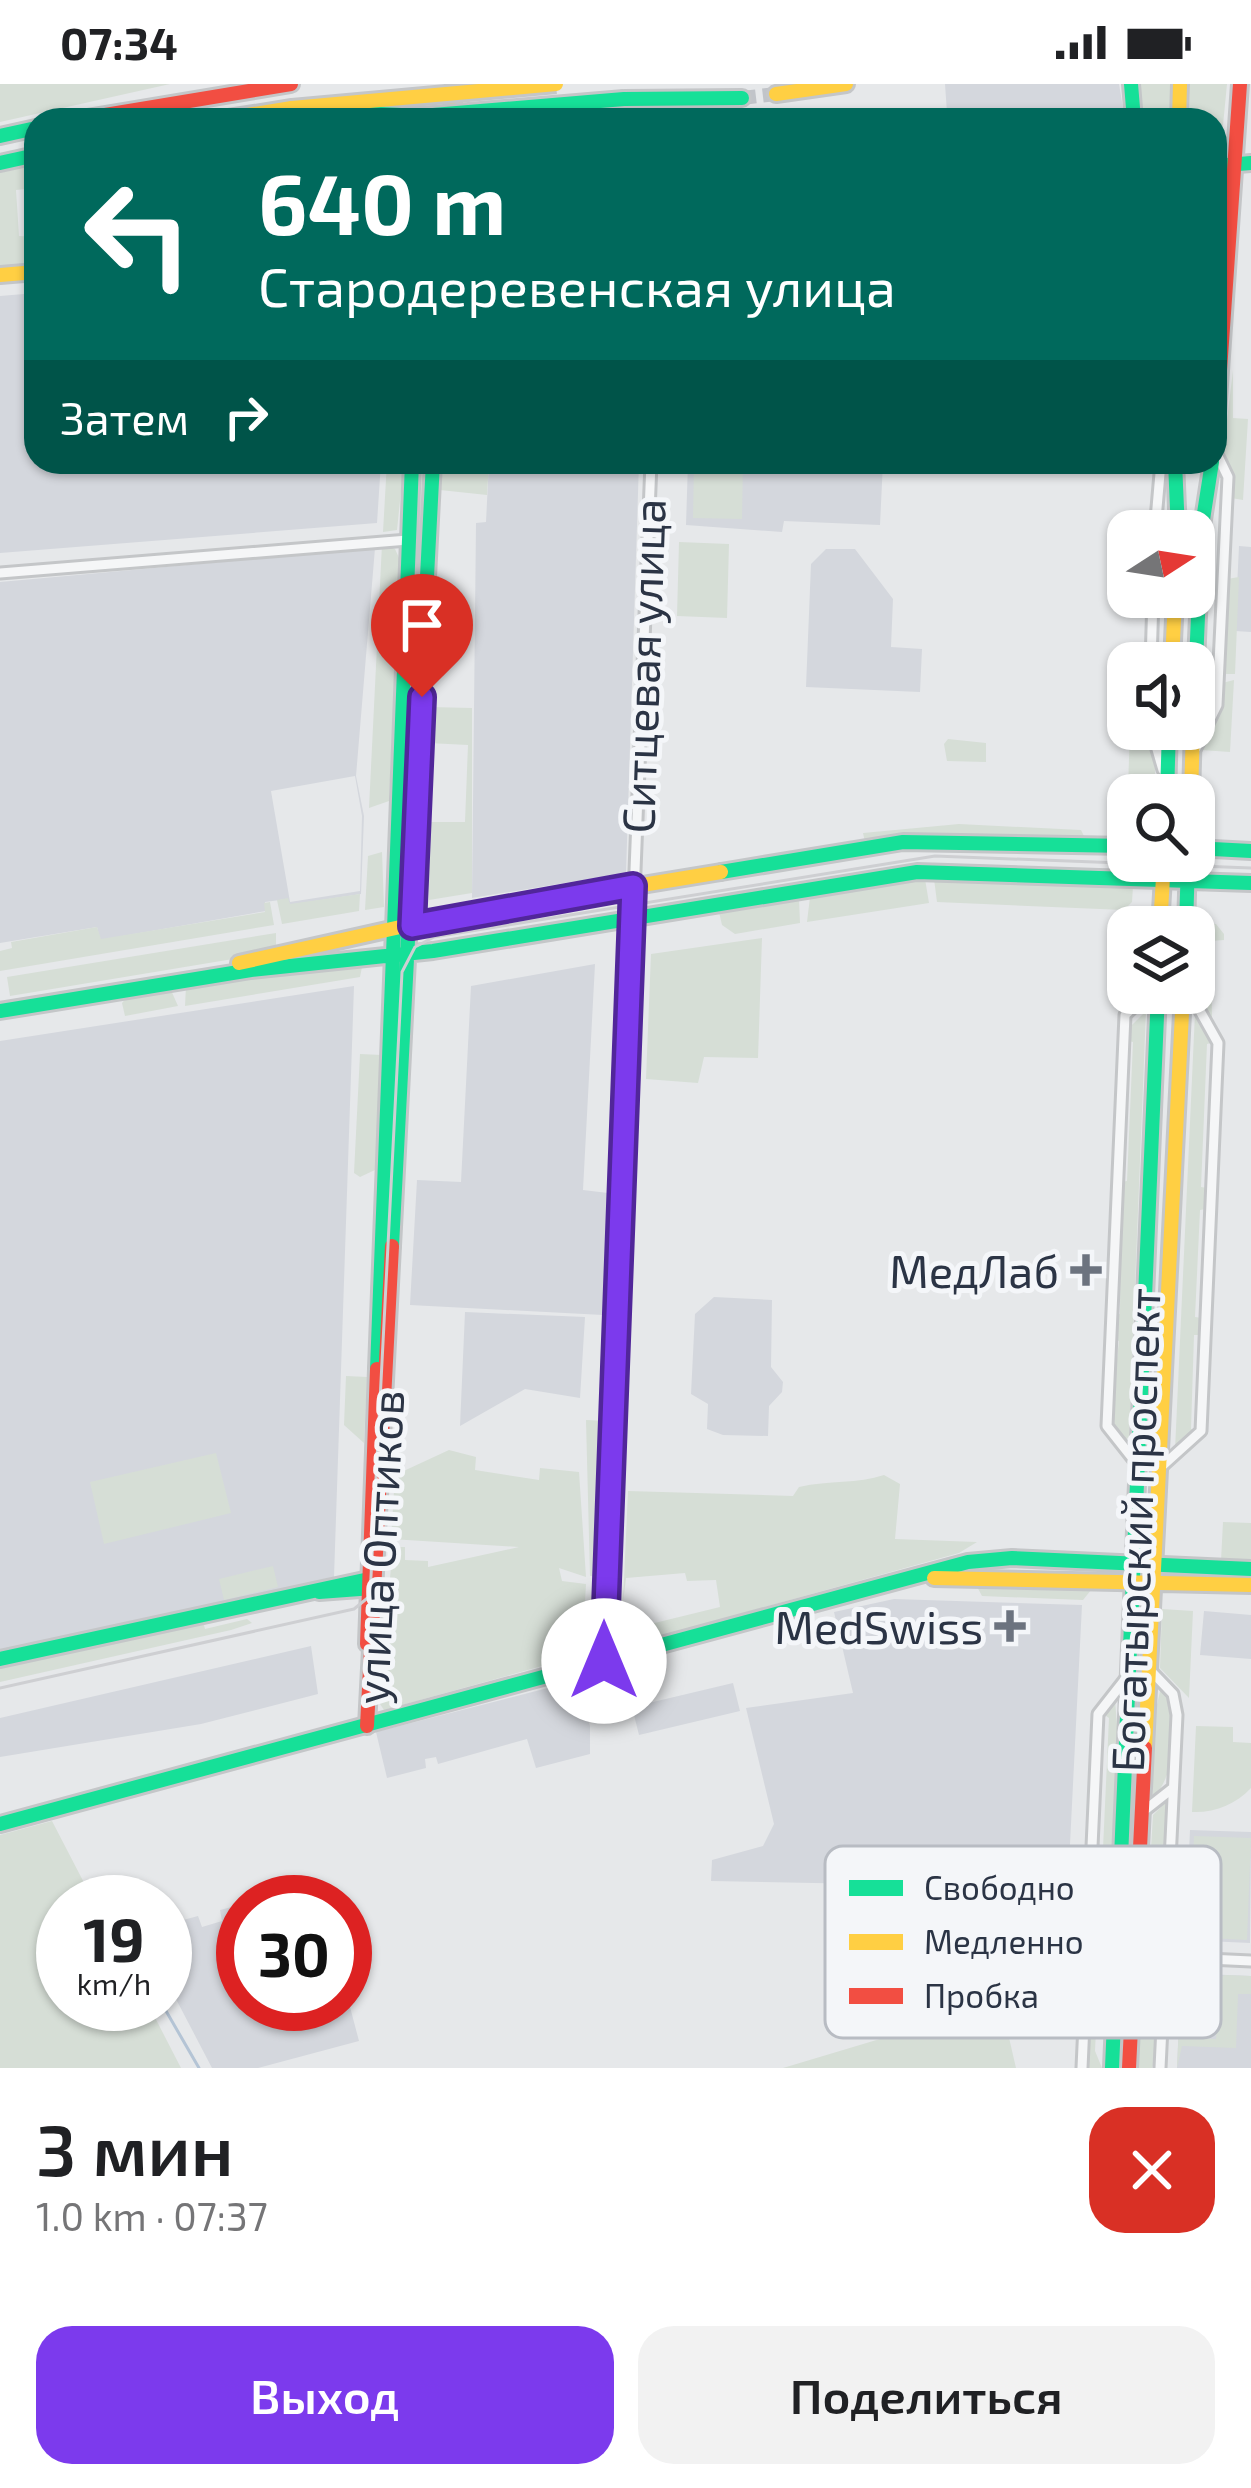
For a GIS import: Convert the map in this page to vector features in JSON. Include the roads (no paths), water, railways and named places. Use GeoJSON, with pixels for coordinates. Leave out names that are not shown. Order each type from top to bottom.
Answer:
{"type":"FeatureCollection","features":[{"type":"Feature","properties":{"kind":"main road"},"geometry":{"type":"LineString","coordinates":[[147,108],[291,84]]}},
{"type":"Feature","properties":{"kind":"main road"},"geometry":{"type":"LineString","coordinates":[[292,108],[556,84]]}},
{"type":"Feature","properties":{"kind":"main road"},"geometry":{"type":"LineString","coordinates":[[776,94],[846,84]]}},
{"type":"Feature","properties":{"kind":"main road"},"geometry":{"type":"LineString","coordinates":[[1227,267],[1240,84]]}},
{"type":"Feature","properties":{"kind":"main road"},"geometry":{"type":"LineString","coordinates":[[470,108],[742,98]]}},
{"type":"Feature","properties":{"kind":"main road"},"geometry":{"type":"LineString","coordinates":[[1227,162],[1251,160]]}},
{"type":"Feature","properties":{"kind":"main road","name":"улица Оптиков"},"geometry":{"type":"LineString","coordinates":[[368,1726],[411,474]]}},
{"type":"Feature","properties":{"kind":"main road","name":"улица Оптиков"},"geometry":{"type":"LineString","coordinates":[[370,1585],[412,926],[432,474]]}},
{"type":"Feature","properties":{"kind":"main road"},"geometry":{"type":"LineString","coordinates":[[1176,474],[1177,510]]}},
{"type":"Feature","properties":{"kind":"main road"},"geometry":{"type":"LineString","coordinates":[[1197,642],[1202,526],[1210,474]]}},
{"type":"Feature","properties":{"kind":"main road"},"geometry":{"type":"LineString","coordinates":[[1192,750],[1192,774]]}},
{"type":"Feature","properties":{"kind":"main road"},"geometry":{"type":"LineString","coordinates":[[0,1007],[633,886],[941,838],[1107,845]]}},
{"type":"Feature","properties":{"kind":"main road"},"geometry":{"type":"LineString","coordinates":[[1215,849],[1251,851]]}},
{"type":"Feature","properties":{"kind":"main road"},"geometry":{"type":"LineString","coordinates":[[0,1007],[409,952],[944,870],[1107,877]]}},
{"type":"Feature","properties":{"kind":"main road"},"geometry":{"type":"LineString","coordinates":[[1215,881],[1251,883]]}},
{"type":"Feature","properties":{"kind":"main road","name":"Богатырский проспект"},"geometry":{"type":"LineString","coordinates":[[1121,1846],[1157,1014]]}},
{"type":"Feature","properties":{"kind":"main road","name":"Богатырский проспект"},"geometry":{"type":"LineString","coordinates":[[1139,1846],[1185,1014]]}},
{"type":"Feature","properties":{"kind":"main road"},"geometry":{"type":"LineString","coordinates":[[0,1824],[968,1562],[1012,1558],[1154,1572],[1251,1569]]}},
{"type":"Feature","properties":{"kind":"main road"},"geometry":{"type":"LineString","coordinates":[[899,1582],[970,1575],[1132,1571]]}},
{"type":"Feature","properties":{"kind":"main road"},"geometry":{"type":"LineString","coordinates":[[1154,1572],[1251,1585]]}},
{"type":"Feature","properties":{"kind":"main road"},"geometry":{"type":"LineString","coordinates":[[0,1658],[302,1592],[370,1585]]}},
{"type":"Feature","properties":{"kind":"main road","name":"Богатырский проспект"},"geometry":{"type":"LineString","coordinates":[[1112,2068],[1113,2038]]}},
{"type":"Feature","properties":{"kind":"main road","name":"Богатырский проспект"},"geometry":{"type":"LineString","coordinates":[[1129,2068],[1130,2038]]}},
{"type":"Feature","properties":{"kind":"street","name":"Ситцевая улица"},"geometry":{"type":"LineString","coordinates":[[604,1661],[650,474]]}},
{"type":"Feature","properties":{"kind":"street"},"geometry":{"type":"LineString","coordinates":[[1157,510],[1160,474]]}},
{"type":"Feature","properties":{"kind":"street"},"geometry":{"type":"LineString","coordinates":[[1192,758],[1217,705],[1227,474]]}},
{"type":"Feature","properties":{"kind":"street"},"geometry":{"type":"LineString","coordinates":[[0,573],[408,540]]}},
{"type":"Feature","properties":{"kind":"street"},"geometry":{"type":"LineString","coordinates":[[1126,1014],[1107,1426],[1137,1465]]}},
{"type":"Feature","properties":{"kind":"street"},"geometry":{"type":"LineString","coordinates":[[1159,1469],[1202,1432],[1218,1043],[1199,1014]]}},
{"type":"Feature","properties":{"kind":"street"},"geometry":{"type":"LineString","coordinates":[[1149,1669],[1176,1700],[1170,1846]]}},
{"type":"Feature","properties":{"kind":"street"},"geometry":{"type":"LineString","coordinates":[[1092,1846],[1098,1714],[1127,1677]]}},
{"type":"Feature","properties":{"kind":"street","name":"Богатырский проспект"},"geometry":{"type":"LineString","coordinates":[[1140,1814],[1173,1788]]}},
{"type":"Feature","properties":{"kind":"street"},"geometry":{"type":"LineString","coordinates":[[1221,1960],[1251,1961]]}},
{"type":"Feature","properties":{"kind":"street"},"geometry":{"type":"LineString","coordinates":[[1082,2068],[1083,2038]]}},
{"type":"Feature","properties":{"kind":"street"},"geometry":{"type":"LineString","coordinates":[[1160,2068],[1161,2038]]}},
{"type":"Feature","properties":{"kind":"waterway"},"geometry":{"type":"LineString","coordinates":[[178,2031],[199,2068]]}},
{"type":"Feature","properties":{"kind":"tunnel"},"geometry":{"type":"LineString","coordinates":[[742,98],[776,94]]}},
{"type":"Feature","properties":{"kind":"tram line"},"geometry":{"type":"LineString","coordinates":[[0,1688],[354,1609],[370,1596],[402,972],[415,947],[434,937],[935,856],[1251,868]]}},
{"type":"Feature","properties":{"kind":"place","name":"МедЛаб"},"geometry":{"type":"Point","coordinates":[1086,1270]}},
{"type":"Feature","properties":{"kind":"place","name":"MedSwiss"},"geometry":{"type":"Point","coordinates":[1010,1626]}}]}
